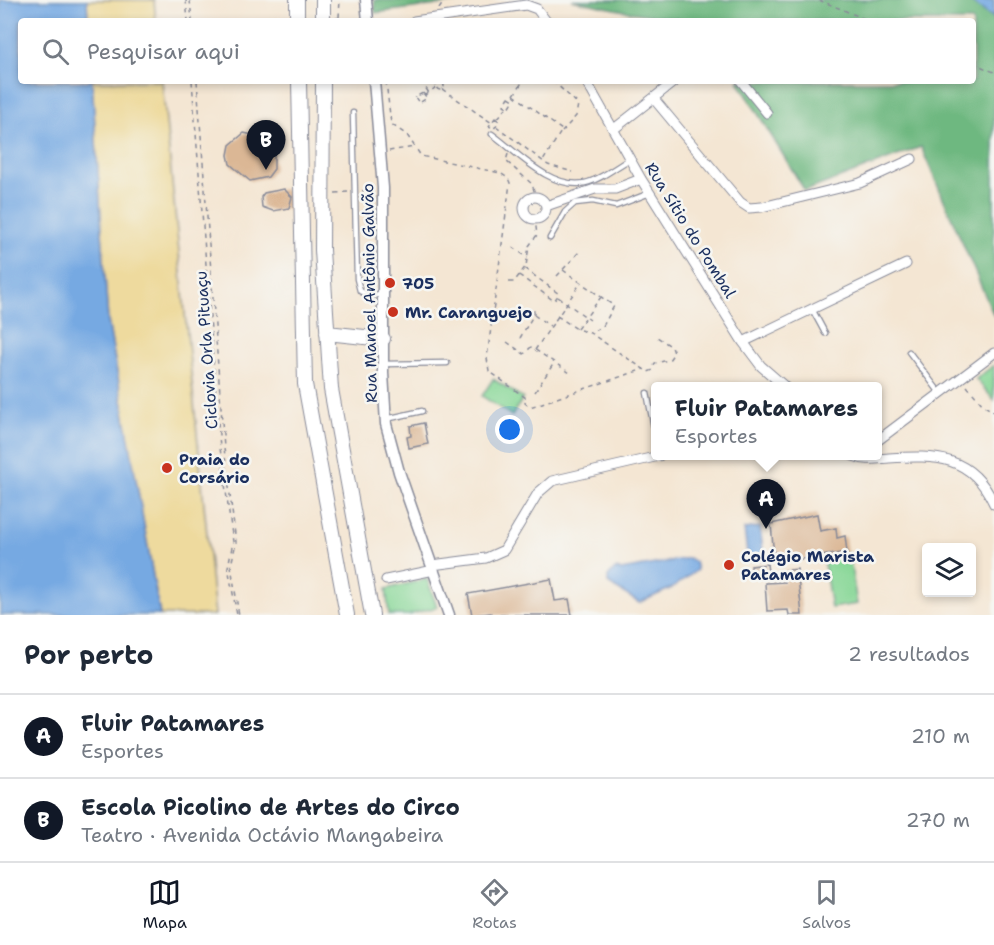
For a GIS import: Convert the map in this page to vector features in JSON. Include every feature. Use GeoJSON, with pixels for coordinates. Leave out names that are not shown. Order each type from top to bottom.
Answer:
{"type":"FeatureCollection","features":[{"type":"Feature","properties":{"kind":"main road"},"geometry":{"type":"LineString","coordinates":[[297,0],[297,18]]}},
{"type":"Feature","properties":{"kind":"main road"},"geometry":{"type":"LineString","coordinates":[[323,0],[323,18]]}},
{"type":"Feature","properties":{"kind":"main road"},"geometry":{"type":"LineString","coordinates":[[299,84],[305,384],[347,615]]}},
{"type":"Feature","properties":{"kind":"main road"},"geometry":{"type":"LineString","coordinates":[[323,84],[322,250],[327,333],[336,420],[372,615]]}},
{"type":"Feature","properties":{"kind":"main road"},"geometry":{"type":"LineString","coordinates":[[327,333],[383,339]]}},
{"type":"Feature","properties":{"kind":"main road"},"geometry":{"type":"LineString","coordinates":[[330,359],[352,337]]}},
{"type":"Feature","properties":{"kind":"street"},"geometry":{"type":"LineString","coordinates":[[366,0],[368,18]]}},
{"type":"Feature","properties":{"kind":"street"},"geometry":{"type":"LineString","coordinates":[[435,18],[526,5],[537,9],[544,18]]}},
{"type":"Feature","properties":{"kind":"street","name":"Rua Manoel Antônio Galvão"},"geometry":{"type":"LineString","coordinates":[[374,84],[381,152],[382,365],[386,419],[392,448],[449,615]]}},
{"type":"Feature","properties":{"kind":"street","name":"Rua Sítio do Pombal"},"geometry":{"type":"LineString","coordinates":[[587,84],[640,179],[743,342],[762,366],[779,382]]}},
{"type":"Feature","properties":{"kind":"street"},"geometry":{"type":"LineString","coordinates":[[614,129],[672,84]]}},
{"type":"Feature","properties":{"kind":"street"},"geometry":{"type":"LineString","coordinates":[[743,84],[767,114]]}},
{"type":"Feature","properties":{"kind":"street"},"geometry":{"type":"LineString","coordinates":[[654,99],[740,202],[748,208],[852,186],[912,159]]}},
{"type":"Feature","properties":{"kind":"street"},"geometry":{"type":"LineString","coordinates":[[546,206],[595,189],[615,189],[640,179]]}},
{"type":"Feature","properties":{"kind":"street"},"geometry":{"type":"LineString","coordinates":[[536,197],[544,201],[546,206],[544,215],[535,219],[531,218],[525,210],[527,201],[536,197]]}},
{"type":"Feature","properties":{"kind":"street"},"geometry":{"type":"LineString","coordinates":[[743,342],[906,264]]}},
{"type":"Feature","properties":{"kind":"street"},"geometry":{"type":"LineString","coordinates":[[882,437],[994,353]]}},
{"type":"Feature","properties":{"kind":"street"},"geometry":{"type":"LineString","coordinates":[[882,459],[923,456],[950,460],[976,476],[994,504]]}},
{"type":"Feature","properties":{"kind":"street"},"geometry":{"type":"LineString","coordinates":[[386,580],[433,567],[486,558],[504,550],[538,493],[552,481],[651,458]]}},
{"type":"Feature","properties":{"kind":"lane"},"geometry":{"type":"LineString","coordinates":[[526,5],[537,0]]}},
{"type":"Feature","properties":{"kind":"lane"},"geometry":{"type":"LineString","coordinates":[[353,113],[357,279],[360,291],[368,295],[383,295]]}},
{"type":"Feature","properties":{"kind":"lane"},"geometry":{"type":"LineString","coordinates":[[494,130],[512,148],[545,173],[568,183],[592,181],[630,159]]}},
{"type":"Feature","properties":{"kind":"lane"},"geometry":{"type":"LineString","coordinates":[[550,238],[565,212],[575,203],[593,201],[616,206],[650,193]]}},
{"type":"Feature","properties":{"kind":"lane"},"geometry":{"type":"LineString","coordinates":[[812,309],[825,333]]}},
{"type":"Feature","properties":{"kind":"lane"},"geometry":{"type":"LineString","coordinates":[[909,352],[941,394]]}},
{"type":"Feature","properties":{"kind":"lane"},"geometry":{"type":"LineString","coordinates":[[382,365],[447,363]]}},
{"type":"Feature","properties":{"kind":"lane"},"geometry":{"type":"LineString","coordinates":[[647,393],[651,412]]}},
{"type":"Feature","properties":{"kind":"lane"},"geometry":{"type":"LineString","coordinates":[[386,419],[422,411]]}},
{"type":"Feature","properties":{"kind":"path"},"geometry":{"type":"LineString","coordinates":[[188,0],[188,18]]}},
{"type":"Feature","properties":{"kind":"path"},"geometry":{"type":"LineString","coordinates":[[188,0],[191,18]]}},
{"type":"Feature","properties":{"kind":"path"},"geometry":{"type":"LineString","coordinates":[[339,0],[339,18]]}},
{"type":"Feature","properties":{"kind":"path"},"geometry":{"type":"LineString","coordinates":[[819,0],[863,18]]}},
{"type":"Feature","properties":{"kind":"path"},"geometry":{"type":"LineString","coordinates":[[976,64],[994,72]]}},
{"type":"Feature","properties":{"kind":"path"},"geometry":{"type":"LineString","coordinates":[[192,84],[220,448],[233,543],[228,567],[238,615]]}},
{"type":"Feature","properties":{"kind":"path","name":"Ciclovia Orla Pituaçu"},"geometry":{"type":"LineString","coordinates":[[196,84],[223,436],[236,542],[231,566],[238,615]]}},
{"type":"Feature","properties":{"kind":"path"},"geometry":{"type":"LineString","coordinates":[[386,84],[392,124],[407,135],[425,158],[500,173],[508,178],[510,183],[487,358],[489,371],[526,398],[525,403],[530,407],[644,369]]}},
{"type":"Feature","properties":{"kind":"path"},"geometry":{"type":"LineString","coordinates":[[423,84],[431,96]]}},
{"type":"Feature","properties":{"kind":"path"},"geometry":{"type":"LineString","coordinates":[[436,88],[437,84]]}},
{"type":"Feature","properties":{"kind":"path"},"geometry":{"type":"LineString","coordinates":[[441,84],[442,88]]}},
{"type":"Feature","properties":{"kind":"path"},"geometry":{"type":"LineString","coordinates":[[543,161],[561,132],[576,116],[578,104],[556,84]]}},
{"type":"Feature","properties":{"kind":"path"},"geometry":{"type":"LineString","coordinates":[[489,126],[506,107],[509,108],[520,85]]}},
{"type":"Feature","properties":{"kind":"path"},"geometry":{"type":"LineString","coordinates":[[425,95],[436,88],[442,88],[492,123]]}},
{"type":"Feature","properties":{"kind":"path"},"geometry":{"type":"LineString","coordinates":[[514,95],[560,128],[561,132]]}},
{"type":"Feature","properties":{"kind":"path"},"geometry":{"type":"LineString","coordinates":[[497,119],[499,121],[494,130],[517,141],[552,167],[564,168],[573,172]]}},
{"type":"Feature","properties":{"kind":"path"},"geometry":{"type":"LineString","coordinates":[[517,141],[505,159],[532,184],[536,197]]}},
{"type":"Feature","properties":{"kind":"path"},"geometry":{"type":"LineString","coordinates":[[381,152],[415,147]]}},
{"type":"Feature","properties":{"kind":"path"},"geometry":{"type":"LineString","coordinates":[[509,282],[512,284],[529,258],[529,246],[537,235],[535,219]]}},
{"type":"Feature","properties":{"kind":"path"},"geometry":{"type":"LineString","coordinates":[[513,247],[529,258]]}},
{"type":"Feature","properties":{"kind":"path"},"geometry":{"type":"LineString","coordinates":[[557,276],[580,251]]}},
{"type":"Feature","properties":{"kind":"path"},"geometry":{"type":"LineString","coordinates":[[519,275],[554,301],[557,297],[559,294],[524,268]]}},
{"type":"Feature","properties":{"kind":"path"},"geometry":{"type":"LineString","coordinates":[[564,270],[614,308],[603,326],[590,333]]}},
{"type":"Feature","properties":{"kind":"path"},"geometry":{"type":"LineString","coordinates":[[535,350],[582,282]]}},
{"type":"Feature","properties":{"kind":"path"},"geometry":{"type":"LineString","coordinates":[[577,329],[601,296]]}},
{"type":"Feature","properties":{"kind":"path"},"geometry":{"type":"LineString","coordinates":[[557,297],[590,320]]}},
{"type":"Feature","properties":{"kind":"path"},"geometry":{"type":"LineString","coordinates":[[520,338],[534,314],[534,308]]}},
{"type":"Feature","properties":{"kind":"path"},"geometry":{"type":"LineString","coordinates":[[534,314],[551,326]]}},
{"type":"Feature","properties":{"kind":"path"},"geometry":{"type":"LineString","coordinates":[[558,316],[577,329],[590,333],[644,369],[652,371],[656,363],[669,360],[674,353],[672,347],[657,337]]}},
{"type":"Feature","properties":{"kind":"path"},"geometry":{"type":"LineString","coordinates":[[507,342],[524,354],[530,348],[535,350],[570,373]]}},
{"type":"Feature","properties":{"kind":"path"},"geometry":{"type":"LineString","coordinates":[[535,392],[554,363]]}},
{"type":"Feature","properties":{"kind":"path"},"geometry":{"type":"LineString","coordinates":[[961,378],[983,405],[994,412]]}},
{"type":"Feature","properties":{"kind":"green space"},"geometry":{"type":"Polygon","coordinates":[[[374,0],[477,0],[375,13],[374,0]]]}},
{"type":"Feature","properties":{"kind":"green space"},"geometry":{"type":"Polygon","coordinates":[[[572,0],[994,0],[994,316],[921,147],[805,191],[740,84],[976,84],[976,18],[669,18],[572,0]]]}},
{"type":"Feature","properties":{"kind":"green space"},"geometry":{"type":"Polygon","coordinates":[[[994,365],[994,400],[976,379],[994,365]]]}},
{"type":"Feature","properties":{"kind":"green space"},"geometry":{"type":"Polygon","coordinates":[[[493,379],[523,398],[512,416],[482,396],[493,379]]]}},
{"type":"Feature","properties":{"kind":"green space"},"geometry":{"type":"Polygon","coordinates":[[[849,553],[857,604],[831,608],[823,557],[849,553]]]}},
{"type":"Feature","properties":{"kind":"green space"},"geometry":{"type":"Polygon","coordinates":[[[427,579],[437,607],[409,615],[389,615],[386,589],[427,579]]]}},
{"type":"Feature","properties":{"kind":"sand"},"geometry":{"type":"Polygon","coordinates":[[[87,0],[154,0],[156,18],[88,18],[87,0]]]}},
{"type":"Feature","properties":{"kind":"sand","name":"Praia do Corsário"},"geometry":{"type":"Polygon","coordinates":[[[92,84],[162,84],[215,615],[160,615],[108,321],[92,84]]]}},
{"type":"Feature","properties":{"kind":"water"},"geometry":{"type":"Polygon","coordinates":[[[0,0],[87,0],[88,18],[18,18],[18,84],[92,84],[108,321],[160,615],[0,615],[0,0]]]}},
{"type":"Feature","properties":{"kind":"water"},"geometry":{"type":"Polygon","coordinates":[[[968,0],[994,0],[994,18],[968,0]]]}},
{"type":"Feature","properties":{"kind":"water"},"geometry":{"type":"Polygon","coordinates":[[[760,527],[764,559],[748,561],[744,529],[760,527]]]}},
{"type":"Feature","properties":{"kind":"water"},"geometry":{"type":"Polygon","coordinates":[[[689,558],[695,562],[697,570],[674,587],[639,603],[608,583],[608,577],[615,569],[621,570],[689,558]]]}},
{"type":"Feature","properties":{"kind":"building"},"geometry":{"type":"Polygon","coordinates":[[[244,133],[261,137],[274,150],[274,169],[268,177],[250,181],[230,164],[228,155],[230,145],[244,133]]]}},
{"type":"Feature","properties":{"kind":"building"},"geometry":{"type":"Polygon","coordinates":[[[284,189],[292,197],[289,208],[273,211],[262,207],[261,197],[264,193],[284,189]]]}},
{"type":"Feature","properties":{"kind":"building"},"geometry":{"type":"Polygon","coordinates":[[[424,423],[428,444],[409,448],[407,437],[411,436],[410,426],[424,423]]]}},
{"type":"Feature","properties":{"kind":"building"},"geometry":{"type":"Polygon","coordinates":[[[817,514],[820,531],[836,528],[837,538],[845,536],[847,552],[795,560],[794,553],[774,556],[771,524],[817,514]]]}},
{"type":"Feature","properties":{"kind":"building"},"geometry":{"type":"Polygon","coordinates":[[[767,564],[768,572],[752,575],[751,566],[767,564]]]}},
{"type":"Feature","properties":{"kind":"building"},"geometry":{"type":"Polygon","coordinates":[[[797,569],[802,615],[789,615],[788,610],[767,611],[765,583],[785,582],[783,571],[797,569]]]}},
{"type":"Feature","properties":{"kind":"building"},"geometry":{"type":"Polygon","coordinates":[[[551,579],[555,601],[569,599],[572,615],[492,615],[491,613],[472,615],[468,594],[551,579]]]}},
{"type":"Feature","properties":{"kind":"place","name":"Escola Picolino de Artes do Circo"},"geometry":{"type":"Point","coordinates":[266,170]}},
{"type":"Feature","properties":{"kind":"place","name":"705"},"geometry":{"type":"Point","coordinates":[390,283]}},
{"type":"Feature","properties":{"kind":"place","name":"Mr. Caranguejo"},"geometry":{"type":"Point","coordinates":[393,312]}},
{"type":"Feature","properties":{"kind":"place","name":"Praia do Corsário"},"geometry":{"type":"Point","coordinates":[167,468]}},
{"type":"Feature","properties":{"kind":"place","name":"Fluir Patamares"},"geometry":{"type":"Point","coordinates":[766,529]}},
{"type":"Feature","properties":{"kind":"place","name":"Colégio Marista Patamares"},"geometry":{"type":"Point","coordinates":[729,565]}}]}
